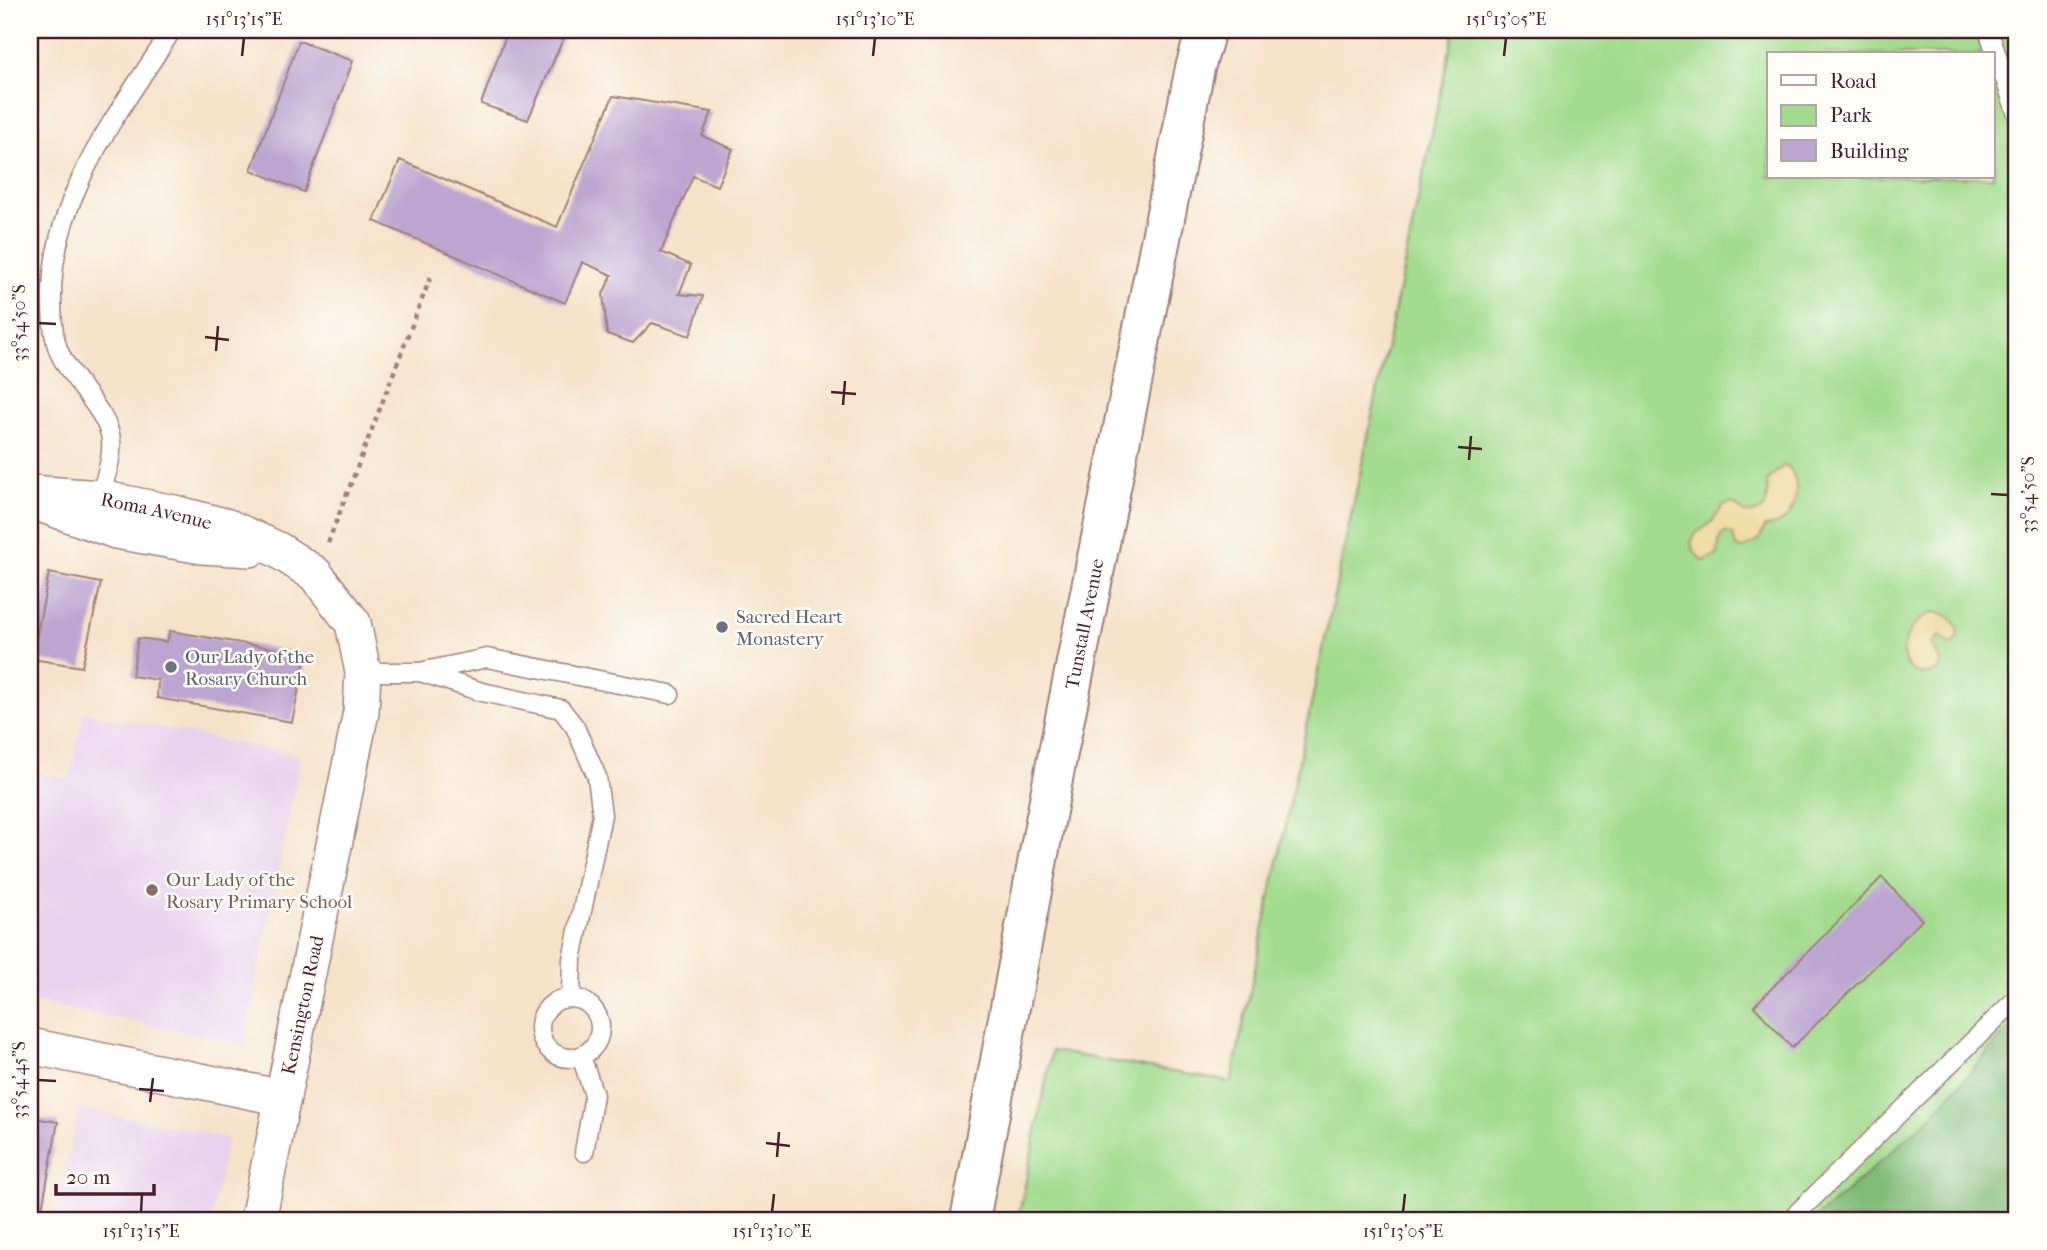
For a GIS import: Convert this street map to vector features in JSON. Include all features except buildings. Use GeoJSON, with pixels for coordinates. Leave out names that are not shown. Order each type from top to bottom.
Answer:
{"type":"FeatureCollection","features":[{"type":"Feature","properties":{"kind":"street","name":"Tunstall Avenue"},"geometry":{"type":"LineString","coordinates":[[970,1220],[1057,758],[1195,68],[1206,30]]}},
{"type":"Feature","properties":{"kind":"street","name":"Roma Avenue"},"geometry":{"type":"LineString","coordinates":[[30,493],[100,498],[228,527],[278,550],[315,574],[353,623]]}},
{"type":"Feature","properties":{"kind":"street","name":"Roma Avenue"},"geometry":{"type":"LineString","coordinates":[[30,500],[116,531],[202,546],[278,550]]}},
{"type":"Feature","properties":{"kind":"street","name":"Kensington Road"},"geometry":{"type":"LineString","coordinates":[[258,1220],[361,712],[363,672],[353,623]]}},
{"type":"Feature","properties":{"kind":"street"},"geometry":{"type":"LineString","coordinates":[[30,1046],[283,1098]]}},
{"type":"Feature","properties":{"kind":"lane"},"geometry":{"type":"LineString","coordinates":[[100,498],[110,457],[111,439],[103,419],[58,350],[52,320],[51,288],[55,253],[65,214],[82,174],[172,30]]}},
{"type":"Feature","properties":{"kind":"lane"},"geometry":{"type":"LineString","coordinates":[[1987,30],[2017,114]]}},
{"type":"Feature","properties":{"kind":"lane"},"geometry":{"type":"LineString","coordinates":[[363,672],[419,672],[487,658],[670,694]]}},
{"type":"Feature","properties":{"kind":"lane"},"geometry":{"type":"LineString","coordinates":[[419,672],[482,692],[561,709],[575,727],[597,777],[601,815],[572,959],[571,997]]}},
{"type":"Feature","properties":{"kind":"lane"},"geometry":{"type":"LineString","coordinates":[[571,997],[583,1000],[592,1007],[599,1017],[601,1029],[598,1041],[591,1050],[569,1059],[557,1056],[547,1049],[541,1039],[539,1027],[548,1005],[571,997]]}},
{"type":"Feature","properties":{"kind":"lane"},"geometry":{"type":"LineString","coordinates":[[1790,1220],[2017,998]]}},
{"type":"Feature","properties":{"kind":"lane"},"geometry":{"type":"LineString","coordinates":[[581,1056],[594,1095],[584,1152]]}},
{"type":"Feature","properties":{"kind":"path"},"geometry":{"type":"LineString","coordinates":[[341,510],[431,276]]}},
{"type":"Feature","properties":{"kind":"shaded area","name":"Our Lady of the Rosary Primary School"},"geometry":{"type":"Polygon","coordinates":[[[83,712],[301,756],[244,1044],[30,1001],[30,772],[70,779],[83,712]]]}},
{"type":"Feature","properties":{"kind":"shaded area"},"geometry":{"type":"Polygon","coordinates":[[[79,1108],[227,1138],[211,1220],[56,1220],[79,1108]]]}},
{"type":"Feature","properties":{"kind":"green space"},"geometry":{"type":"Polygon","coordinates":[[[1454,30],[2017,30],[2017,1220],[1018,1220],[1052,1051],[1231,1082],[1454,30]]]}},
{"type":"Feature","properties":{"kind":"green space"},"geometry":{"type":"Polygon","coordinates":[[[2017,1019],[2017,1220],[1814,1220],[1932,1116],[2017,1019]]]}},
{"type":"Feature","properties":{"kind":"sand"},"geometry":{"type":"Polygon","coordinates":[[[1783,466],[1788,466],[1792,472],[1796,487],[1792,510],[1787,517],[1778,524],[1765,527],[1759,540],[1743,549],[1736,547],[1733,535],[1725,532],[1720,538],[1717,555],[1703,561],[1695,553],[1691,543],[1695,534],[1711,523],[1724,505],[1733,503],[1745,513],[1754,513],[1764,508],[1768,480],[1783,466]]]}},
{"type":"Feature","properties":{"kind":"sand"},"geometry":{"type":"Polygon","coordinates":[[[1935,612],[1952,620],[1958,634],[1952,645],[1940,636],[1936,639],[1932,645],[1942,664],[1937,672],[1921,673],[1910,669],[1904,650],[1913,626],[1923,617],[1935,612]]]}},
{"type":"Feature","properties":{"kind":"place","name":"Sacred Heart Monastery"},"geometry":{"type":"Point","coordinates":[722,627]}},
{"type":"Feature","properties":{"kind":"place","name":"Our Lady of the Rosary Church"},"geometry":{"type":"Point","coordinates":[171,667]}},
{"type":"Feature","properties":{"kind":"place","name":"Our Lady of the Rosary Primary School"},"geometry":{"type":"Point","coordinates":[152,890]}}]}
